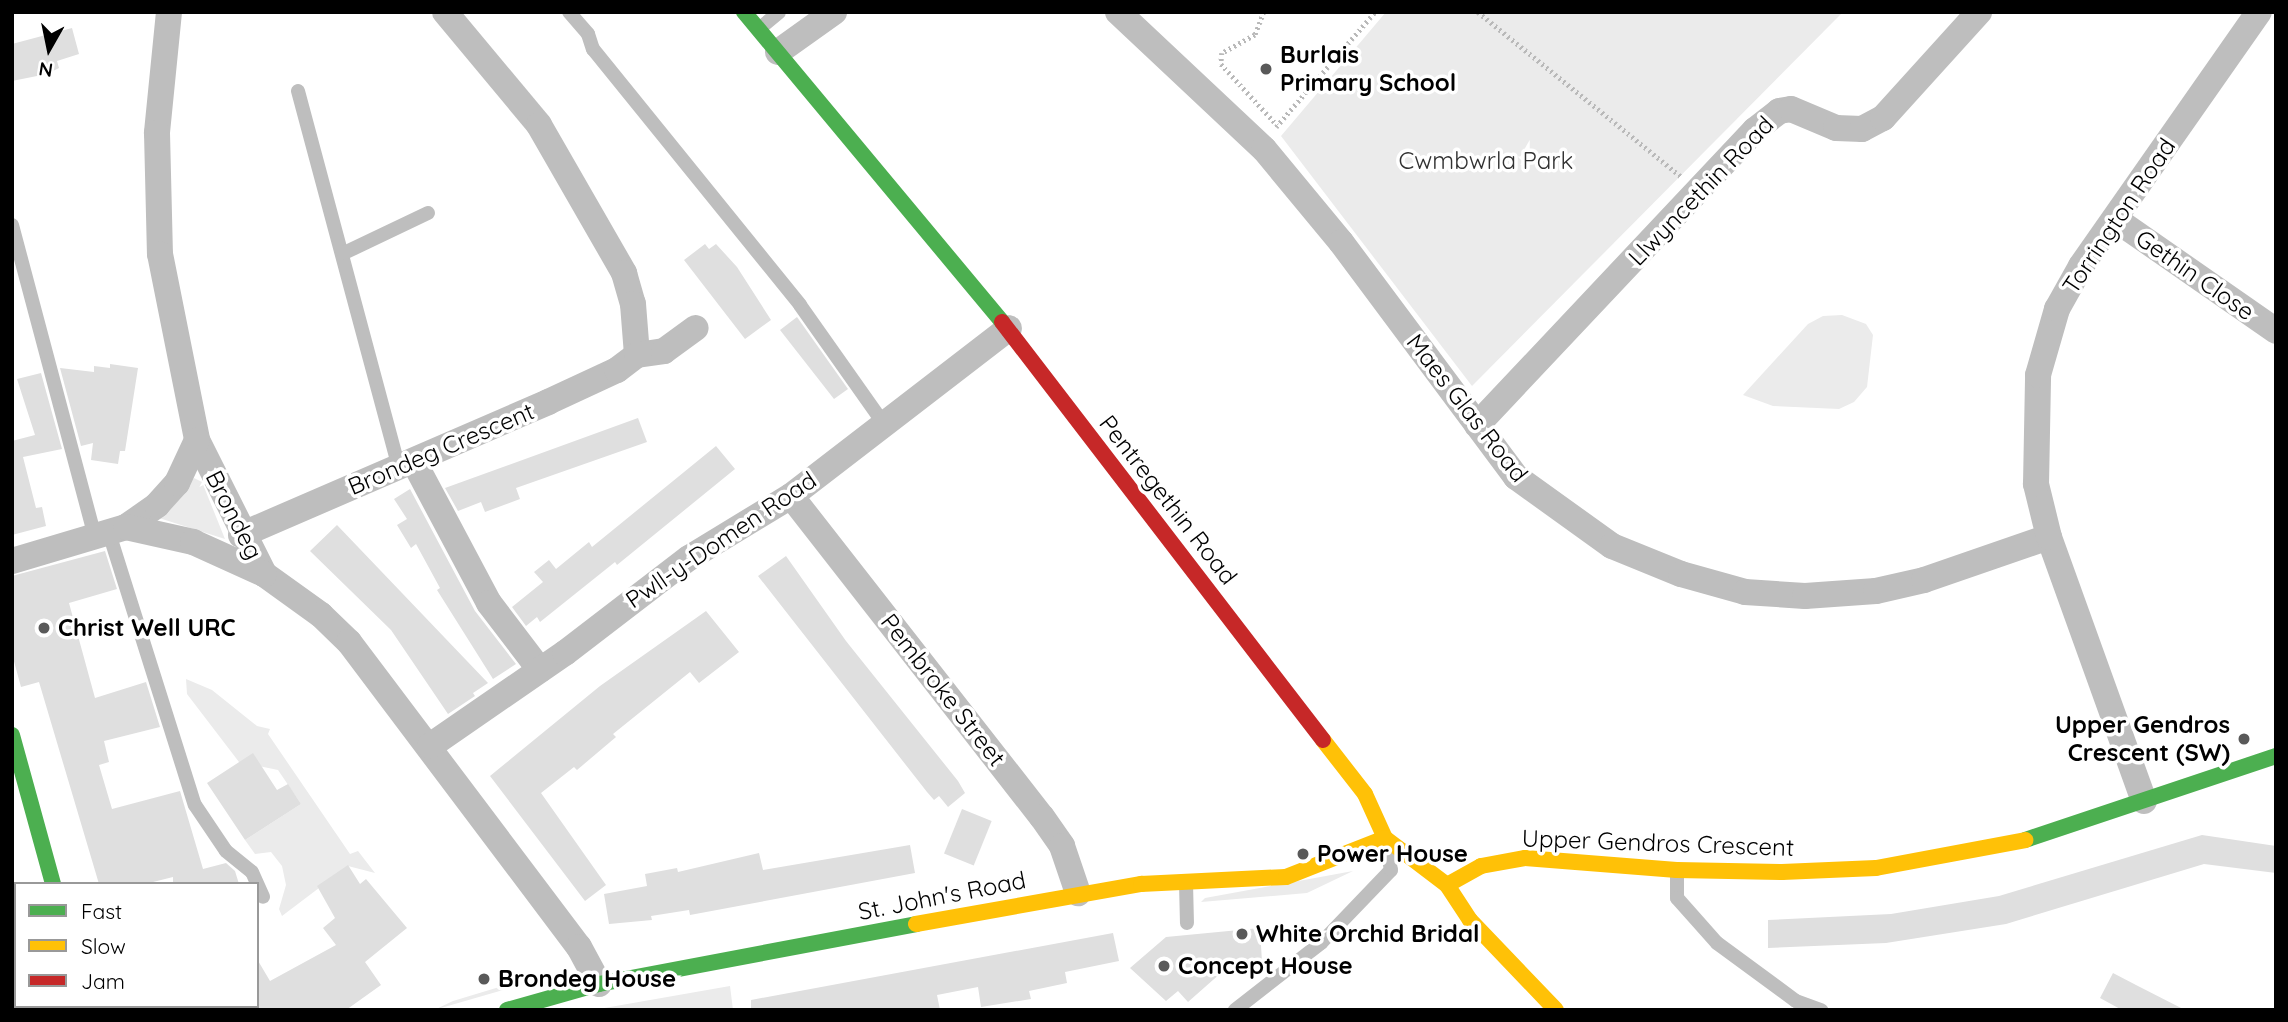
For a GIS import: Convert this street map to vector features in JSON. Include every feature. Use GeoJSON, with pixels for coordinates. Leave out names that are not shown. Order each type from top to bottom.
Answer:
{"type":"FeatureCollection","features":[{"type":"Feature","properties":{"kind":"street","name":"Brondeg"},"geometry":{"type":"LineString","coordinates":[[169,12],[157,134],[160,254],[197,440],[241,535],[264,574],[321,615],[349,642],[579,947],[598,984]]}},
{"type":"Feature","properties":{"kind":"street"},"geometry":{"type":"LineString","coordinates":[[445,12],[539,125],[617,262],[633,304],[637,355]]}},
{"type":"Feature","properties":{"kind":"street","name":"Pentregethin Road"},"geometry":{"type":"LineString","coordinates":[[744,12],[1009,328],[1135,499],[1365,794],[1385,838],[1447,886],[1470,920],[1556,1010]]}},
{"type":"Feature","properties":{"kind":"street"},"geometry":{"type":"LineString","coordinates":[[778,52],[834,12]]}},
{"type":"Feature","properties":{"kind":"street","name":"Maes Glas Road"},"geometry":{"type":"LineString","coordinates":[[1118,12],[1264,149],[1341,242],[1516,477],[1612,546],[1681,574],[1745,592],[1805,596],[1876,592],[1924,580],[2049,537]]}},
{"type":"Feature","properties":{"kind":"street","name":"Llwyncethin Road"},"geometry":{"type":"LineString","coordinates":[[1477,425],[1755,130],[1779,111],[1803,111],[1836,128],[1862,129],[1883,118],[1979,12]]}},
{"type":"Feature","properties":{"kind":"street","name":"Torrington Road"},"geometry":{"type":"LineString","coordinates":[[2144,801],[2049,537],[2036,484],[2038,375],[2057,309],[2115,219],[2259,12]]}},
{"type":"Feature","properties":{"kind":"street","name":"Gethin Close"},"geometry":{"type":"LineString","coordinates":[[2115,219],[2276,331]]}},
{"type":"Feature","properties":{"kind":"street","name":"Brondeg Crescent"},"geometry":{"type":"LineString","coordinates":[[241,535],[407,465],[617,370],[637,355],[664,351],[696,328]]}},
{"type":"Feature","properties":{"kind":"street","name":"Pwll-y-Domen Road"},"geometry":{"type":"LineString","coordinates":[[430,746],[540,670],[689,558],[791,496],[1009,328]]}},
{"type":"Feature","properties":{"kind":"street"},"geometry":{"type":"LineString","coordinates":[[12,561],[110,532],[157,505],[177,482],[197,440]]}},
{"type":"Feature","properties":{"kind":"street"},"geometry":{"type":"LineString","coordinates":[[407,465],[489,603],[540,670]]}},
{"type":"Feature","properties":{"kind":"street","name":"Pembroke Street"},"geometry":{"type":"LineString","coordinates":[[791,496],[1042,817],[1062,846],[1078,893]]}},
{"type":"Feature","properties":{"kind":"street"},"geometry":{"type":"LineString","coordinates":[[110,532],[193,542],[264,574]]}},
{"type":"Feature","properties":{"kind":"street"},"geometry":{"type":"LineString","coordinates":[[12,735],[53,882]]}},
{"type":"Feature","properties":{"kind":"street","name":"Upper Gendros Crescent"},"geometry":{"type":"LineString","coordinates":[[1447,886],[1481,866],[1525,858],[1677,870],[1876,868],[1941,858],[2046,835],[2276,756]]}},
{"type":"Feature","properties":{"kind":"street","name":"St. John's Road"},"geometry":{"type":"LineString","coordinates":[[507,1010],[550,1004],[598,984],[1078,893],[1286,877],[1385,838]]}},
{"type":"Feature","properties":{"kind":"lane"},"geometry":{"type":"LineString","coordinates":[[569,12],[588,34],[593,49],[800,306],[884,424]]}},
{"type":"Feature","properties":{"kind":"lane"},"geometry":{"type":"LineString","coordinates":[[758,29],[779,12]]}},
{"type":"Feature","properties":{"kind":"lane"},"geometry":{"type":"LineString","coordinates":[[298,91],[407,465]]}},
{"type":"Feature","properties":{"kind":"lane"},"geometry":{"type":"LineString","coordinates":[[344,253],[428,213]]}},
{"type":"Feature","properties":{"kind":"lane"},"geometry":{"type":"LineString","coordinates":[[12,225],[195,805],[226,852],[253,872],[257,882]]}},
{"type":"Feature","properties":{"kind":"lane"},"geometry":{"type":"LineString","coordinates":[[1235,1010],[1321,943],[1391,870],[1385,838]]}},
{"type":"Feature","properties":{"kind":"lane"},"geometry":{"type":"LineString","coordinates":[[1677,870],[1677,898],[1717,943],[1796,1001],[1821,1010]]}},
{"type":"Feature","properties":{"kind":"lane"},"geometry":{"type":"LineString","coordinates":[[1186,883],[1187,923]]}},
{"type":"Feature","properties":{"kind":"lane"},"geometry":{"type":"LineString","coordinates":[[259,887],[263,897]]}},
{"type":"Feature","properties":{"kind":"path"},"geometry":{"type":"LineString","coordinates":[[1264,12],[1255,35],[1222,53],[1221,64],[1277,125]]}},
{"type":"Feature","properties":{"kind":"path"},"geometry":{"type":"LineString","coordinates":[[1264,149],[1277,125],[1375,12]]}},
{"type":"Feature","properties":{"kind":"path"},"geometry":{"type":"LineString","coordinates":[[1478,12],[1699,191]]}},
{"type":"Feature","properties":{"kind":"green space","name":"Cwmbwrla Park"},"geometry":{"type":"Polygon","coordinates":[[[1386,12],[1843,12],[1472,386],[1281,136],[1386,12]]]}},
{"type":"Feature","properties":{"kind":"green space"},"geometry":{"type":"Polygon","coordinates":[[[1842,315],[1866,324],[1873,335],[1867,387],[1854,402],[1839,409],[1773,406],[1743,395],[1808,324],[1823,316],[1842,315]]]}},
{"type":"Feature","properties":{"kind":"green space"},"geometry":{"type":"Polygon","coordinates":[[[194,478],[202,482],[225,539],[159,518],[194,478]]]}},
{"type":"Feature","properties":{"kind":"green space"},"geometry":{"type":"Polygon","coordinates":[[[186,679],[212,690],[257,726],[270,729],[268,734],[350,854],[358,851],[375,873],[348,866],[282,916],[279,909],[286,885],[282,866],[271,852],[255,854],[245,840],[301,804],[278,770],[239,762],[187,694],[186,679]]]}},
{"type":"Feature","properties":{"kind":"green space"},"geometry":{"type":"Polygon","coordinates":[[[1353,871],[1307,893],[1201,902],[1205,898],[1353,871]]]}},
{"type":"Feature","properties":{"kind":"green space"},"geometry":{"type":"Polygon","coordinates":[[[549,972],[548,977],[434,1010],[453,1001],[549,972]]]}},
{"type":"Feature","properties":{"kind":"green space"},"geometry":{"type":"Polygon","coordinates":[[[730,986],[733,1010],[593,1010],[730,986]]]}},
{"type":"Feature","properties":{"kind":"building"},"geometry":{"type":"Polygon","coordinates":[[[72,28],[79,54],[57,61],[59,68],[47,74],[12,81],[12,44],[72,28]]]}},
{"type":"Feature","properties":{"kind":"building"},"geometry":{"type":"Polygon","coordinates":[[[705,244],[709,249],[716,244],[737,267],[771,320],[745,339],[684,260],[705,244]]]}},
{"type":"Feature","properties":{"kind":"building"},"geometry":{"type":"Polygon","coordinates":[[[797,317],[848,389],[834,399],[780,330],[797,317]]]}},
{"type":"Feature","properties":{"kind":"building"},"geometry":{"type":"Polygon","coordinates":[[[110,364],[138,368],[125,451],[120,451],[118,464],[91,460],[93,443],[81,446],[60,368],[94,372],[94,366],[110,368],[110,364]]]}},
{"type":"Feature","properties":{"kind":"building"},"geometry":{"type":"Polygon","coordinates":[[[41,373],[62,449],[23,457],[36,508],[42,507],[46,526],[12,535],[12,441],[35,435],[17,379],[41,373]]]}},
{"type":"Feature","properties":{"kind":"building"},"geometry":{"type":"Polygon","coordinates":[[[638,418],[647,442],[516,488],[520,499],[485,512],[481,502],[458,511],[445,488],[638,418]]]}},
{"type":"Feature","properties":{"kind":"building"},"geometry":{"type":"Polygon","coordinates":[[[716,446],[735,469],[617,565],[615,562],[540,622],[537,617],[526,626],[512,607],[543,582],[534,572],[549,560],[556,569],[589,542],[592,547],[716,446]]]}},
{"type":"Feature","properties":{"kind":"building"},"geometry":{"type":"Polygon","coordinates":[[[410,489],[475,611],[516,664],[493,679],[437,590],[440,588],[416,544],[411,548],[397,525],[407,519],[394,499],[410,489]]]}},
{"type":"Feature","properties":{"kind":"building"},"geometry":{"type":"Polygon","coordinates":[[[337,525],[488,683],[473,693],[475,696],[448,714],[391,630],[310,551],[337,525]]]}},
{"type":"Feature","properties":{"kind":"building"},"geometry":{"type":"Polygon","coordinates":[[[105,551],[117,589],[69,603],[95,698],[146,682],[160,727],[104,741],[109,762],[99,765],[112,809],[180,791],[203,869],[226,863],[235,871],[238,882],[173,882],[173,877],[153,882],[98,882],[39,682],[21,687],[12,654],[12,576],[105,551]]]}},
{"type":"Feature","properties":{"kind":"building"},"geometry":{"type":"Polygon","coordinates":[[[786,556],[846,641],[958,781],[965,793],[948,807],[939,796],[934,800],[927,792],[758,576],[786,556]]]}},
{"type":"Feature","properties":{"kind":"building"},"geometry":{"type":"Polygon","coordinates":[[[706,611],[739,652],[699,683],[690,672],[613,734],[616,737],[577,770],[574,767],[541,793],[606,885],[585,901],[490,776],[600,686],[706,611]]]}},
{"type":"Feature","properties":{"kind":"building"},"geometry":{"type":"Polygon","coordinates":[[[253,753],[277,790],[288,784],[301,804],[245,840],[207,783],[253,753]]]}},
{"type":"Feature","properties":{"kind":"building"},"geometry":{"type":"Polygon","coordinates":[[[962,809],[992,821],[974,865],[944,854],[962,809]]]}},
{"type":"Feature","properties":{"kind":"building"},"geometry":{"type":"Polygon","coordinates":[[[2202,835],[2276,846],[2276,873],[2204,864],[2006,924],[1886,943],[1768,948],[1768,920],[1891,914],[1999,896],[2202,835]]]}},
{"type":"Feature","properties":{"kind":"building"},"geometry":{"type":"Polygon","coordinates":[[[910,845],[915,873],[690,915],[689,910],[651,916],[652,920],[609,924],[604,894],[647,886],[645,874],[677,868],[678,872],[759,853],[763,870],[910,845]]]}},
{"type":"Feature","properties":{"kind":"building"},"geometry":{"type":"Polygon","coordinates":[[[348,865],[360,884],[366,879],[407,928],[365,962],[381,985],[346,1010],[257,1010],[259,962],[270,981],[336,945],[323,928],[335,918],[317,886],[348,865]]]}},
{"type":"Feature","properties":{"kind":"building","name":"Concept House"},"geometry":{"type":"Polygon","coordinates":[[[1260,928],[1262,962],[1235,963],[1236,971],[1222,972],[1188,1002],[1178,991],[1166,1001],[1130,968],[1166,937],[1260,928]]]}},
{"type":"Feature","properties":{"kind":"building"},"geometry":{"type":"Polygon","coordinates":[[[1113,933],[1119,961],[1065,972],[1067,983],[1029,991],[1031,999],[981,1007],[978,987],[937,995],[940,1010],[751,1010],[751,1000],[1113,933]]]}},
{"type":"Feature","properties":{"kind":"building"},"geometry":{"type":"Polygon","coordinates":[[[2113,973],[2185,1010],[2122,1010],[2100,998],[2113,973]]]}},
{"type":"Feature","properties":{"kind":"traffic: fast"},"geometry":{"type":"LineString","coordinates":[[744,12],[1002,322]]}},
{"type":"Feature","properties":{"kind":"traffic: fast"},"geometry":{"type":"LineString","coordinates":[[12,735],[52,882]]}},
{"type":"Feature","properties":{"kind":"traffic: fast"},"geometry":{"type":"LineString","coordinates":[[2025,840],[2276,756]]}},
{"type":"Feature","properties":{"kind":"traffic: fast"},"geometry":{"type":"LineString","coordinates":[[507,1010],[599,984],[916,924]]}},
{"type":"Feature","properties":{"kind":"traffic: slow"},"geometry":{"type":"LineString","coordinates":[[1323,740],[1365,794],[1385,838],[1447,885],[1470,920],[1556,1010]]}},
{"type":"Feature","properties":{"kind":"traffic: slow"},"geometry":{"type":"LineString","coordinates":[[916,924],[1141,884],[1286,877],[1385,838]]}},
{"type":"Feature","properties":{"kind":"traffic: slow"},"geometry":{"type":"LineString","coordinates":[[1447,885],[1481,866],[1525,858],[1677,870],[1782,872],[1876,868],[2025,840]]}},
{"type":"Feature","properties":{"kind":"traffic: jam"},"geometry":{"type":"LineString","coordinates":[[1002,322],[1323,740]]}},
{"type":"Feature","properties":{"kind":"place","name":"Burlais Primary School"},"geometry":{"type":"Point","coordinates":[1266,69]}},
{"type":"Feature","properties":{"kind":"place","name":"Christ Well URC"},"geometry":{"type":"Point","coordinates":[44,628]}},
{"type":"Feature","properties":{"kind":"place","name":"Upper Gendros Crescent (SW)"},"geometry":{"type":"Point","coordinates":[2244,739]}},
{"type":"Feature","properties":{"kind":"place","name":"Power House"},"geometry":{"type":"Point","coordinates":[1303,854]}},
{"type":"Feature","properties":{"kind":"place","name":"White Orchid Bridal"},"geometry":{"type":"Point","coordinates":[1242,934]}},
{"type":"Feature","properties":{"kind":"place","name":"Concept House"},"geometry":{"type":"Point","coordinates":[1164,966]}},
{"type":"Feature","properties":{"kind":"place","name":"Brondeg House"},"geometry":{"type":"Point","coordinates":[484,979]}}]}
